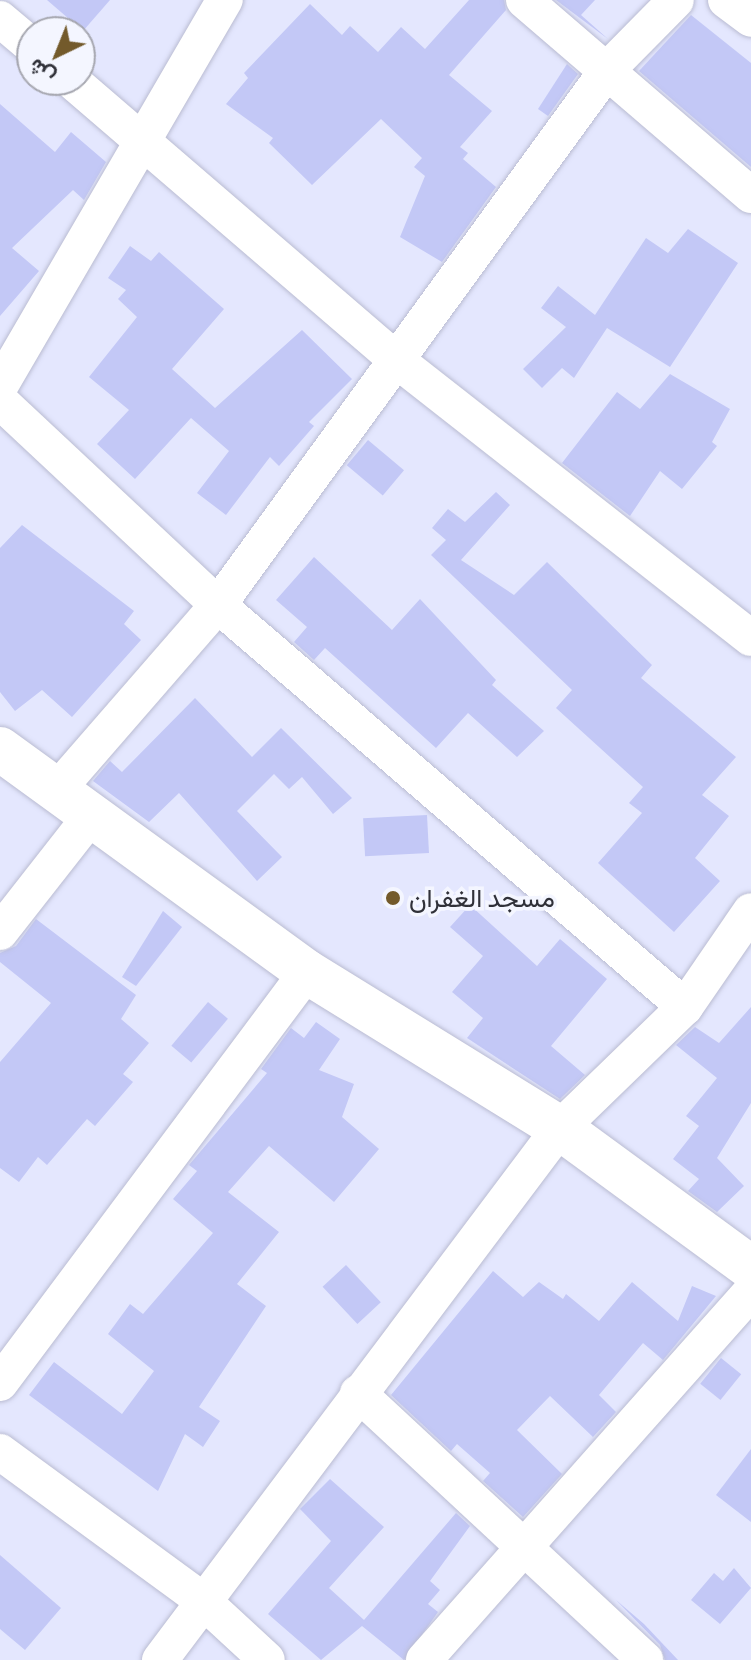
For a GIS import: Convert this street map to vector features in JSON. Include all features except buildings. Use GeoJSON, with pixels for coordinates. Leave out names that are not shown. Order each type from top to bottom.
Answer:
{"type":"FeatureCollection","features":[{"type":"Feature","properties":{"kind":"street"},"geometry":{"type":"LineString","coordinates":[[0,386],[225,0]]}},
{"type":"Feature","properties":{"kind":"street"},"geometry":{"type":"LineString","coordinates":[[524,0],[609,68],[751,195]]}},
{"type":"Feature","properties":{"kind":"street"},"geometry":{"type":"LineString","coordinates":[[57,790],[218,605],[609,68],[676,0]]}},
{"type":"Feature","properties":{"kind":"street"},"geometry":{"type":"LineString","coordinates":[[726,0],[751,19]]}},
{"type":"Feature","properties":{"kind":"street"},"geometry":{"type":"LineString","coordinates":[[0,19],[16,32]]}},
{"type":"Feature","properties":{"kind":"street"},"geometry":{"type":"LineString","coordinates":[[90,96],[395,359],[745,622]]}},
{"type":"Feature","properties":{"kind":"street"},"geometry":{"type":"LineString","coordinates":[[0,401],[218,605],[685,1007]]}},
{"type":"Feature","properties":{"kind":"street"},"geometry":{"type":"LineString","coordinates":[[0,749],[307,972],[560,1128],[751,1268]]}},
{"type":"Feature","properties":{"kind":"street"},"geometry":{"type":"LineString","coordinates":[[0,932],[91,816]]}},
{"type":"Feature","properties":{"kind":"street"},"geometry":{"type":"LineString","coordinates":[[160,1660],[202,1600],[560,1128],[685,1007],[751,911]]}},
{"type":"Feature","properties":{"kind":"street"},"geometry":{"type":"LineString","coordinates":[[0,1383],[307,972]]}},
{"type":"Feature","properties":{"kind":"street"},"geometry":{"type":"LineString","coordinates":[[424,1660],[751,1292]]}},
{"type":"Feature","properties":{"kind":"street"},"geometry":{"type":"LineString","coordinates":[[358,1393],[524,1551],[645,1660]]}},
{"type":"Feature","properties":{"kind":"street"},"geometry":{"type":"LineString","coordinates":[[0,1452],[202,1600],[267,1660]]}},
{"type":"Feature","properties":{"kind":"place","name":"مسجد الغفران"},"geometry":{"type":"Point","coordinates":[393,898]}}]}
